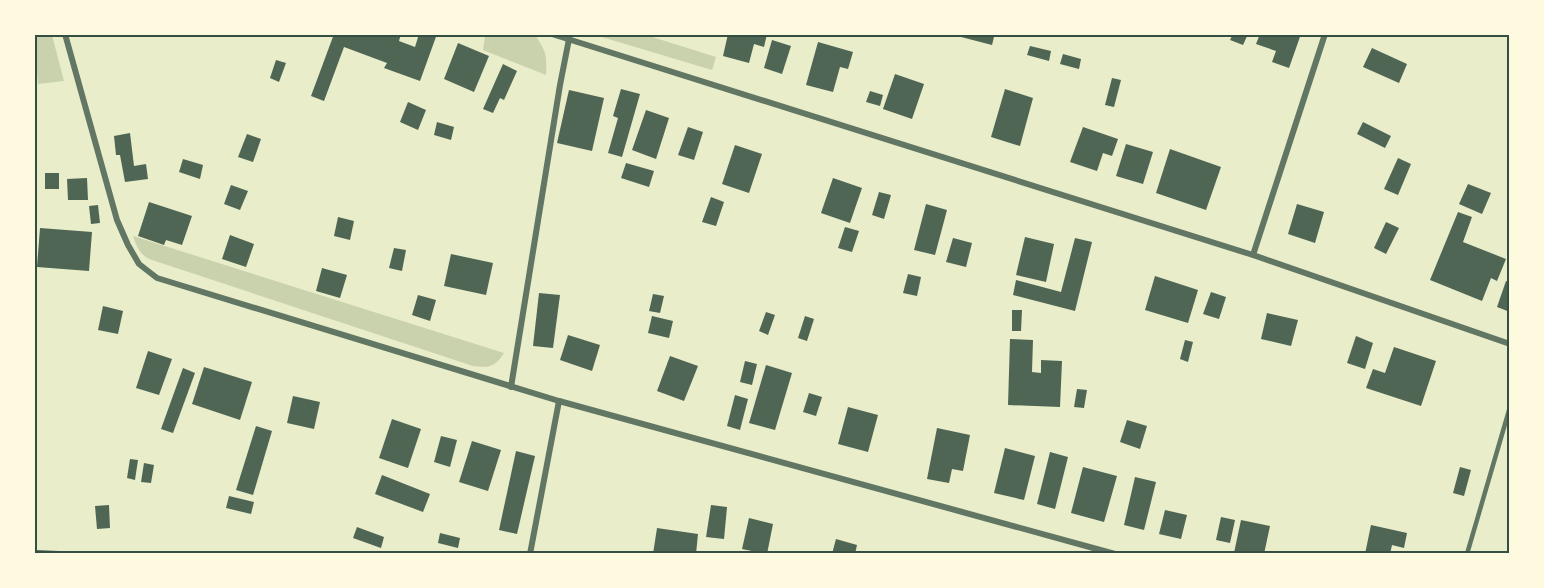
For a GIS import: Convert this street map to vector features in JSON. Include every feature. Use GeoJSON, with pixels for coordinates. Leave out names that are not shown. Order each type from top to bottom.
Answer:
{"type":"FeatureCollection","features":[{"type":"Feature","properties":{"kind":"street"},"geometry":{"type":"LineString","coordinates":[[65,34],[117,220],[128,245],[140,264],[157,278],[559,401],[1114,554]]}},
{"type":"Feature","properties":{"kind":"street"},"geometry":{"type":"LineString","coordinates":[[552,34],[1252,255],[1509,344]]}},
{"type":"Feature","properties":{"kind":"street"},"geometry":{"type":"LineString","coordinates":[[1252,255],[1325,34]]}},
{"type":"Feature","properties":{"kind":"street"},"geometry":{"type":"LineString","coordinates":[[511,387],[569,38]]}},
{"type":"Feature","properties":{"kind":"street"},"geometry":{"type":"LineString","coordinates":[[530,554],[559,401]]}},
{"type":"Feature","properties":{"kind":"lane"},"geometry":{"type":"LineString","coordinates":[[1467,554],[1509,407]]}},
{"type":"Feature","properties":{"kind":"green space"},"geometry":{"type":"Polygon","coordinates":[[[34,35],[52,35],[64,81],[38,84],[34,35]]]}},
{"type":"Feature","properties":{"kind":"green space"},"geometry":{"type":"Polygon","coordinates":[[[482,35],[535,35],[545,54],[546,75],[483,50],[485,36],[482,35]]]}},
{"type":"Feature","properties":{"kind":"green space"},"geometry":{"type":"Polygon","coordinates":[[[595,35],[646,35],[716,57],[712,70],[595,35]]]}},
{"type":"Feature","properties":{"kind":"green space"},"geometry":{"type":"Polygon","coordinates":[[[133,236],[504,353],[491,366],[473,366],[152,260],[142,254],[133,236]]]}},
{"type":"Feature","properties":{"kind":"building"},"geometry":{"type":"Polygon","coordinates":[[[334,34],[401,34],[399,41],[415,47],[419,34],[437,34],[420,81],[384,68],[387,63],[344,47],[324,101],[311,96],[334,34]]]}},
{"type":"Feature","properties":{"kind":"building"},"geometry":{"type":"Polygon","coordinates":[[[728,34],[767,34],[764,47],[754,44],[749,63],[723,56],[728,34]]]}},
{"type":"Feature","properties":{"kind":"building"},"geometry":{"type":"Polygon","coordinates":[[[962,34],[985,34],[994,37],[992,45],[961,37],[962,34]]]}},
{"type":"Feature","properties":{"kind":"building"},"geometry":{"type":"Polygon","coordinates":[[[1233,34],[1248,34],[1243,45],[1230,40],[1233,34]]]}},
{"type":"Feature","properties":{"kind":"building"},"geometry":{"type":"Polygon","coordinates":[[[1260,34],[1301,34],[1289,68],[1272,62],[1276,51],[1256,44],[1260,34]]]}},
{"type":"Feature","properties":{"kind":"building"},"geometry":{"type":"Polygon","coordinates":[[[772,40],[791,46],[782,74],[764,68],[772,40]]]}},
{"type":"Feature","properties":{"kind":"building"},"geometry":{"type":"Polygon","coordinates":[[[818,42],[853,52],[848,69],[840,67],[833,92],[806,85],[818,42]]]}},
{"type":"Feature","properties":{"kind":"building"},"geometry":{"type":"Polygon","coordinates":[[[458,43],[489,56],[474,92],[444,79],[458,43]]]}},
{"type":"Feature","properties":{"kind":"building"},"geometry":{"type":"Polygon","coordinates":[[[1030,46],[1051,51],[1049,61],[1027,55],[1030,46]]]}},
{"type":"Feature","properties":{"kind":"building"},"geometry":{"type":"Polygon","coordinates":[[[1372,48],[1407,64],[1399,83],[1363,67],[1372,48]]]}},
{"type":"Feature","properties":{"kind":"building"},"geometry":{"type":"Polygon","coordinates":[[[1063,54],[1081,59],[1079,69],[1060,64],[1063,54]]]}},
{"type":"Feature","properties":{"kind":"building"},"geometry":{"type":"Polygon","coordinates":[[[276,60],[286,63],[279,82],[270,78],[276,60]]]}},
{"type":"Feature","properties":{"kind":"building"},"geometry":{"type":"Polygon","coordinates":[[[503,64],[517,71],[504,100],[500,98],[493,113],[483,109],[503,64]]]}},
{"type":"Feature","properties":{"kind":"building"},"geometry":{"type":"Polygon","coordinates":[[[895,74],[924,84],[912,119],[883,109],[895,74]]]}},
{"type":"Feature","properties":{"kind":"building"},"geometry":{"type":"Polygon","coordinates":[[[1112,78],[1121,80],[1114,107],[1105,105],[1112,78]]]}},
{"type":"Feature","properties":{"kind":"building"},"geometry":{"type":"Polygon","coordinates":[[[621,89],[640,94],[622,157],[608,153],[618,118],[613,116],[621,89]]]}},
{"type":"Feature","properties":{"kind":"building"},"geometry":{"type":"Polygon","coordinates":[[[1005,89],[1033,98],[1020,146],[991,137],[1005,89]]]}},
{"type":"Feature","properties":{"kind":"building"},"geometry":{"type":"Polygon","coordinates":[[[569,90],[604,98],[592,151],[557,143],[569,90]]]}},
{"type":"Feature","properties":{"kind":"building"},"geometry":{"type":"Polygon","coordinates":[[[870,91],[883,95],[880,106],[866,102],[870,91]]]}},
{"type":"Feature","properties":{"kind":"building"},"geometry":{"type":"Polygon","coordinates":[[[408,102],[426,110],[418,130],[400,122],[408,102]]]}},
{"type":"Feature","properties":{"kind":"building"},"geometry":{"type":"Polygon","coordinates":[[[646,110],[669,118],[656,159],[632,150],[646,110]]]}},
{"type":"Feature","properties":{"kind":"building"},"geometry":{"type":"Polygon","coordinates":[[[437,122],[454,127],[451,140],[434,135],[437,122]]]}},
{"type":"Feature","properties":{"kind":"building"},"geometry":{"type":"Polygon","coordinates":[[[1363,122],[1391,136],[1385,148],[1357,134],[1363,122]]]}},
{"type":"Feature","properties":{"kind":"building"},"geometry":{"type":"Polygon","coordinates":[[[688,127],[703,132],[694,160],[678,155],[688,127]]]}},
{"type":"Feature","properties":{"kind":"building"},"geometry":{"type":"Polygon","coordinates":[[[1083,127],[1118,139],[1112,156],[1103,153],[1097,171],[1070,162],[1083,127]]]}},
{"type":"Feature","properties":{"kind":"building"},"geometry":{"type":"Polygon","coordinates":[[[130,133],[134,166],[146,164],[148,179],[125,182],[120,155],[116,155],[114,136],[130,133]]]}},
{"type":"Feature","properties":{"kind":"building"},"geometry":{"type":"Polygon","coordinates":[[[247,134],[261,139],[253,162],[238,157],[247,134]]]}},
{"type":"Feature","properties":{"kind":"building"},"geometry":{"type":"Polygon","coordinates":[[[1126,144],[1153,152],[1143,184],[1116,176],[1126,144]]]}},
{"type":"Feature","properties":{"kind":"building"},"geometry":{"type":"Polygon","coordinates":[[[735,145],[762,154],[749,193],[722,184],[735,145]]]}},
{"type":"Feature","properties":{"kind":"building"},"geometry":{"type":"Polygon","coordinates":[[[1170,149],[1221,167],[1206,210],[1156,193],[1170,149]]]}},
{"type":"Feature","properties":{"kind":"building"},"geometry":{"type":"Polygon","coordinates":[[[1398,158],[1411,164],[1398,195],[1384,189],[1398,158]]]}},
{"type":"Feature","properties":{"kind":"building"},"geometry":{"type":"Polygon","coordinates":[[[183,159],[203,165],[200,179],[179,172],[183,159]]]}},
{"type":"Feature","properties":{"kind":"building"},"geometry":{"type":"Polygon","coordinates":[[[626,163],[654,171],[649,187],[621,178],[626,163]]]}},
{"type":"Feature","properties":{"kind":"building"},"geometry":{"type":"Polygon","coordinates":[[[45,173],[59,173],[59,189],[45,189],[45,173]]]}},
{"type":"Feature","properties":{"kind":"building"},"geometry":{"type":"Polygon","coordinates":[[[87,178],[88,200],[68,200],[67,179],[87,178]]]}},
{"type":"Feature","properties":{"kind":"building"},"geometry":{"type":"Polygon","coordinates":[[[833,178],[862,188],[850,223],[821,213],[833,178]]]}},
{"type":"Feature","properties":{"kind":"building"},"geometry":{"type":"Polygon","coordinates":[[[1468,184],[1491,193],[1482,214],[1459,204],[1468,184]]]}},
{"type":"Feature","properties":{"kind":"building"},"geometry":{"type":"Polygon","coordinates":[[[231,185],[248,191],[240,210],[224,204],[231,185]]]}},
{"type":"Feature","properties":{"kind":"building"},"geometry":{"type":"Polygon","coordinates":[[[879,192],[891,195],[884,219],[872,215],[879,192]]]}},
{"type":"Feature","properties":{"kind":"building"},"geometry":{"type":"Polygon","coordinates":[[[711,197],[724,202],[716,226],[702,222],[711,197]]]}},
{"type":"Feature","properties":{"kind":"building"},"geometry":{"type":"Polygon","coordinates":[[[149,202],[192,216],[182,245],[166,240],[164,245],[138,236],[149,202]]]}},
{"type":"Feature","properties":{"kind":"building"},"geometry":{"type":"Polygon","coordinates":[[[926,204],[947,210],[935,255],[914,250],[926,204]]]}},
{"type":"Feature","properties":{"kind":"building"},"geometry":{"type":"Polygon","coordinates":[[[1297,204],[1324,212],[1315,243],[1288,234],[1297,204]]]}},
{"type":"Feature","properties":{"kind":"building"},"geometry":{"type":"Polygon","coordinates":[[[98,205],[100,223],[91,224],[89,206],[98,205]]]}},
{"type":"Feature","properties":{"kind":"building"},"geometry":{"type":"Polygon","coordinates":[[[1458,212],[1472,217],[1463,242],[1506,259],[1497,281],[1491,278],[1482,301],[1430,280],[1458,212]]]}},
{"type":"Feature","properties":{"kind":"building"},"geometry":{"type":"Polygon","coordinates":[[[338,217],[354,221],[350,240],[334,236],[338,217]]]}},
{"type":"Feature","properties":{"kind":"building"},"geometry":{"type":"Polygon","coordinates":[[[1386,222],[1399,228],[1386,254],[1374,248],[1386,222]]]}},
{"type":"Feature","properties":{"kind":"building"},"geometry":{"type":"Polygon","coordinates":[[[845,227],[859,231],[852,252],[838,248],[845,227]]]}},
{"type":"Feature","properties":{"kind":"building"},"geometry":{"type":"Polygon","coordinates":[[[40,228],[92,232],[89,271],[37,267],[40,228]]]}},
{"type":"Feature","properties":{"kind":"building"},"geometry":{"type":"Polygon","coordinates":[[[230,235],[254,244],[246,267],[222,259],[230,235]]]}},
{"type":"Feature","properties":{"kind":"building"},"geometry":{"type":"Polygon","coordinates":[[[1025,237],[1054,244],[1046,282],[1016,275],[1025,237]]]}},
{"type":"Feature","properties":{"kind":"building"},"geometry":{"type":"Polygon","coordinates":[[[953,238],[972,243],[966,267],[946,262],[953,238]]]}},
{"type":"Feature","properties":{"kind":"building"},"geometry":{"type":"Polygon","coordinates":[[[1075,238],[1092,242],[1075,311],[1013,295],[1016,280],[1061,292],[1075,238]]]}},
{"type":"Feature","properties":{"kind":"building"},"geometry":{"type":"Polygon","coordinates":[[[394,248],[406,250],[402,271],[389,268],[394,248]]]}},
{"type":"Feature","properties":{"kind":"building"},"geometry":{"type":"Polygon","coordinates":[[[451,254],[493,263],[486,295],[444,286],[451,254]]]}},
{"type":"Feature","properties":{"kind":"building"},"geometry":{"type":"Polygon","coordinates":[[[322,268],[347,275],[340,298],[316,291],[322,268]]]}},
{"type":"Feature","properties":{"kind":"building"},"geometry":{"type":"Polygon","coordinates":[[[908,274],[921,277],[917,296],[903,293],[908,274]]]}},
{"type":"Feature","properties":{"kind":"building"},"geometry":{"type":"Polygon","coordinates":[[[1155,276],[1198,290],[1188,323],[1145,310],[1155,276]]]}},
{"type":"Feature","properties":{"kind":"building"},"geometry":{"type":"Polygon","coordinates":[[[1506,281],[1510,282],[1510,312],[1497,307],[1506,281]]]}},
{"type":"Feature","properties":{"kind":"building"},"geometry":{"type":"Polygon","coordinates":[[[1211,292],[1226,297],[1219,319],[1203,314],[1211,292]]]}},
{"type":"Feature","properties":{"kind":"building"},"geometry":{"type":"Polygon","coordinates":[[[539,293],[560,295],[553,348],[533,346],[539,293]]]}},
{"type":"Feature","properties":{"kind":"building"},"geometry":{"type":"Polygon","coordinates":[[[653,294],[664,296],[660,313],[649,311],[653,294]]]}},
{"type":"Feature","properties":{"kind":"building"},"geometry":{"type":"Polygon","coordinates":[[[418,295],[436,300],[430,321],[412,315],[418,295]]]}},
{"type":"Feature","properties":{"kind":"building"},"geometry":{"type":"Polygon","coordinates":[[[103,306],[123,311],[118,334],[98,330],[103,306]]]}},
{"type":"Feature","properties":{"kind":"building"},"geometry":{"type":"Polygon","coordinates":[[[1012,310],[1022,310],[1021,331],[1012,331],[1012,310]]]}},
{"type":"Feature","properties":{"kind":"building"},"geometry":{"type":"Polygon","coordinates":[[[766,312],[775,315],[768,335],[759,331],[766,312]]]}},
{"type":"Feature","properties":{"kind":"building"},"geometry":{"type":"Polygon","coordinates":[[[1267,313],[1298,320],[1291,346],[1261,339],[1267,313]]]}},
{"type":"Feature","properties":{"kind":"building"},"geometry":{"type":"Polygon","coordinates":[[[652,316],[673,321],[669,338],[648,333],[652,316]]]}},
{"type":"Feature","properties":{"kind":"building"},"geometry":{"type":"Polygon","coordinates":[[[805,316],[814,319],[807,341],[798,338],[805,316]]]}},
{"type":"Feature","properties":{"kind":"building"},"geometry":{"type":"Polygon","coordinates":[[[568,335],[600,345],[592,371],[560,360],[568,335]]]}},
{"type":"Feature","properties":{"kind":"building"},"geometry":{"type":"Polygon","coordinates":[[[1356,336],[1373,343],[1365,369],[1347,363],[1356,336]]]}},
{"type":"Feature","properties":{"kind":"building"},"geometry":{"type":"Polygon","coordinates":[[[1010,339],[1033,340],[1032,372],[1041,373],[1041,360],[1062,361],[1060,407],[1008,405],[1010,339]]]}},
{"type":"Feature","properties":{"kind":"building"},"geometry":{"type":"Polygon","coordinates":[[[1185,340],[1193,342],[1188,362],[1180,359],[1185,340]]]}},
{"type":"Feature","properties":{"kind":"building"},"geometry":{"type":"Polygon","coordinates":[[[1394,347],[1436,361],[1421,406],[1366,388],[1373,369],[1385,373],[1394,347]]]}},
{"type":"Feature","properties":{"kind":"building"},"geometry":{"type":"Polygon","coordinates":[[[148,351],[172,359],[159,395],[136,388],[148,351]]]}},
{"type":"Feature","properties":{"kind":"building"},"geometry":{"type":"Polygon","coordinates":[[[670,356],[698,366],[684,401],[657,391],[670,356]]]}},
{"type":"Feature","properties":{"kind":"building"},"geometry":{"type":"Polygon","coordinates":[[[745,361],[757,364],[752,385],[740,382],[745,361]]]}},
{"type":"Feature","properties":{"kind":"building"},"geometry":{"type":"Polygon","coordinates":[[[766,365],[792,373],[775,430],[749,423],[766,365]]]}},
{"type":"Feature","properties":{"kind":"building"},"geometry":{"type":"Polygon","coordinates":[[[204,367],[252,382],[240,420],[192,404],[204,367]]]}},
{"type":"Feature","properties":{"kind":"building"},"geometry":{"type":"Polygon","coordinates":[[[183,368],[195,373],[173,433],[161,429],[183,368]]]}},
{"type":"Feature","properties":{"kind":"building"},"geometry":{"type":"Polygon","coordinates":[[[1077,389],[1087,390],[1084,408],[1074,407],[1077,389]]]}},
{"type":"Feature","properties":{"kind":"building"},"geometry":{"type":"Polygon","coordinates":[[[809,393],[822,397],[816,416],[803,412],[809,393]]]}},
{"type":"Feature","properties":{"kind":"building"},"geometry":{"type":"Polygon","coordinates":[[[735,395],[748,399],[740,430],[727,426],[735,395]]]}},
{"type":"Feature","properties":{"kind":"building"},"geometry":{"type":"Polygon","coordinates":[[[293,396],[320,402],[314,429],[287,423],[293,396]]]}},
{"type":"Feature","properties":{"kind":"building"},"geometry":{"type":"Polygon","coordinates":[[[848,407],[878,415],[868,452],[838,444],[848,407]]]}},
{"type":"Feature","properties":{"kind":"building"},"geometry":{"type":"Polygon","coordinates":[[[392,419],[421,429],[408,468],[379,458],[392,419]]]}},
{"type":"Feature","properties":{"kind":"building"},"geometry":{"type":"Polygon","coordinates":[[[1127,420],[1147,426],[1140,449],[1120,442],[1127,420]]]}},
{"type":"Feature","properties":{"kind":"building"},"geometry":{"type":"Polygon","coordinates":[[[256,426],[272,431],[253,495],[236,490],[256,426]]]}},
{"type":"Feature","properties":{"kind":"building"},"geometry":{"type":"Polygon","coordinates":[[[937,428],[970,435],[963,471],[952,469],[949,483],[927,479],[937,428]]]}},
{"type":"Feature","properties":{"kind":"building"},"geometry":{"type":"Polygon","coordinates":[[[441,436],[457,440],[450,467],[434,462],[441,436]]]}},
{"type":"Feature","properties":{"kind":"building"},"geometry":{"type":"Polygon","coordinates":[[[472,441],[501,450],[488,491],[459,482],[472,441]]]}},
{"type":"Feature","properties":{"kind":"building"},"geometry":{"type":"Polygon","coordinates":[[[1005,448],[1035,456],[1024,500],[994,493],[1005,448]]]}},
{"type":"Feature","properties":{"kind":"building"},"geometry":{"type":"Polygon","coordinates":[[[516,451],[535,456],[517,534],[499,530],[516,451]]]}},
{"type":"Feature","properties":{"kind":"building"},"geometry":{"type":"Polygon","coordinates":[[[1050,452],[1068,457],[1055,509],[1037,504],[1050,452]]]}},
{"type":"Feature","properties":{"kind":"building"},"geometry":{"type":"Polygon","coordinates":[[[130,459],[138,460],[135,480],[127,478],[130,459]]]}},
{"type":"Feature","properties":{"kind":"building"},"geometry":{"type":"Polygon","coordinates":[[[144,463],[154,465],[151,483],[141,482],[144,463]]]}},
{"type":"Feature","properties":{"kind":"building"},"geometry":{"type":"Polygon","coordinates":[[[1083,467],[1117,476],[1104,522],[1071,513],[1083,467]]]}},
{"type":"Feature","properties":{"kind":"building"},"geometry":{"type":"Polygon","coordinates":[[[1460,467],[1471,470],[1464,496],[1453,493],[1460,467]]]}},
{"type":"Feature","properties":{"kind":"building"},"geometry":{"type":"Polygon","coordinates":[[[382,475],[430,494],[423,512],[375,494],[382,475]]]}},
{"type":"Feature","properties":{"kind":"building"},"geometry":{"type":"Polygon","coordinates":[[[1135,477],[1156,482],[1144,530],[1124,525],[1135,477]]]}},
{"type":"Feature","properties":{"kind":"building"},"geometry":{"type":"Polygon","coordinates":[[[229,496],[254,502],[251,514],[226,508],[229,496]]]}},
{"type":"Feature","properties":{"kind":"building"},"geometry":{"type":"Polygon","coordinates":[[[109,505],[110,528],[97,529],[95,506],[109,505]]]}},
{"type":"Feature","properties":{"kind":"building"},"geometry":{"type":"Polygon","coordinates":[[[711,505],[727,507],[724,539],[706,537],[711,505]]]}},
{"type":"Feature","properties":{"kind":"building"},"geometry":{"type":"Polygon","coordinates":[[[1165,510],[1187,515],[1181,539],[1159,534],[1165,510]]]}},
{"type":"Feature","properties":{"kind":"building"},"geometry":{"type":"Polygon","coordinates":[[[1221,517],[1235,520],[1230,543],[1216,540],[1221,517]]]}},
{"type":"Feature","properties":{"kind":"building"},"geometry":{"type":"Polygon","coordinates":[[[749,518],[773,524],[767,554],[742,549],[749,518]]]}},
{"type":"Feature","properties":{"kind":"building"},"geometry":{"type":"Polygon","coordinates":[[[1241,520],[1270,526],[1264,554],[1234,553],[1241,520]]]}},
{"type":"Feature","properties":{"kind":"building"},"geometry":{"type":"Polygon","coordinates":[[[1371,525],[1407,533],[1404,548],[1392,545],[1390,554],[1365,554],[1371,525]]]}},
{"type":"Feature","properties":{"kind":"building"},"geometry":{"type":"Polygon","coordinates":[[[357,527],[384,537],[381,548],[353,538],[357,527]]]}},
{"type":"Feature","properties":{"kind":"building"},"geometry":{"type":"Polygon","coordinates":[[[657,528],[698,534],[696,554],[653,554],[657,528]]]}},
{"type":"Feature","properties":{"kind":"building"},"geometry":{"type":"Polygon","coordinates":[[[440,533],[460,538],[458,548],[438,543],[440,533]]]}},
{"type":"Feature","properties":{"kind":"building"},"geometry":{"type":"Polygon","coordinates":[[[836,539],[857,545],[855,554],[832,554],[836,539]]]}},
{"type":"Feature","properties":{"kind":"building"},"geometry":{"type":"Polygon","coordinates":[[[36,550],[59,551],[59,554],[36,554],[36,550]]]}}]}
